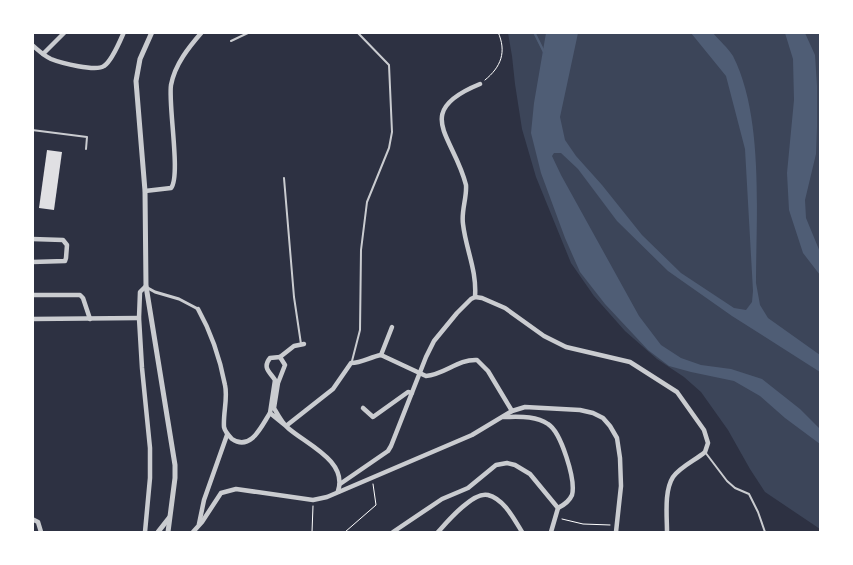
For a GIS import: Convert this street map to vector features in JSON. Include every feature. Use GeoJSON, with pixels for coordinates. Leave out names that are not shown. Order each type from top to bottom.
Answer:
{"type":"FeatureCollection","features":[{"type":"Feature","properties":{"kind":"street"},"geometry":{"type":"LineString","coordinates":[[43,54],[65,32]]}},
{"type":"Feature","properties":{"kind":"street"},"geometry":{"type":"LineString","coordinates":[[32,45],[43,54],[59,62],[94,68],[104,67],[110,60],[124,32]]}},
{"type":"Feature","properties":{"kind":"street"},"geometry":{"type":"LineString","coordinates":[[152,32],[140,59],[136,81],[145,191],[146,286],[175,465],[168,532]]}},
{"type":"Feature","properties":{"kind":"street"},"geometry":{"type":"LineString","coordinates":[[145,191],[171,188],[174,184],[175,170],[170,96],[172,84],[176,70],[189,47],[202,32]]}},
{"type":"Feature","properties":{"kind":"street"},"geometry":{"type":"LineString","coordinates":[[475,297],[474,272],[462,222],[466,194],[464,178],[441,118],[445,105],[451,99],[468,88],[480,84]]}},
{"type":"Feature","properties":{"kind":"street"},"geometry":{"type":"LineString","coordinates":[[32,239],[62,240],[67,245],[65,261],[32,262]]}},
{"type":"Feature","properties":{"kind":"street"},"geometry":{"type":"LineString","coordinates":[[146,286],[155,292],[179,299],[198,309],[205,322],[222,369],[226,388],[224,429],[227,435],[237,442],[247,442],[256,436],[270,413],[275,380],[269,374],[266,365],[270,358],[280,358],[294,346],[303,345]]}},
{"type":"Feature","properties":{"kind":"street"},"geometry":{"type":"LineString","coordinates":[[145,532],[150,478],[150,448],[139,318],[140,292],[146,286]]}},
{"type":"Feature","properties":{"kind":"street"},"geometry":{"type":"LineString","coordinates":[[32,295],[80,295],[83,298],[90,319]]}},
{"type":"Feature","properties":{"kind":"street"},"geometry":{"type":"LineString","coordinates":[[340,484],[388,451],[434,341],[471,299],[475,297],[482,298],[506,308],[544,336],[566,347],[630,362],[677,392],[704,430],[708,443],[705,452],[681,469],[673,478],[668,490],[667,532]]}},
{"type":"Feature","properties":{"kind":"street"},"geometry":{"type":"LineString","coordinates":[[32,320],[139,318]]}},
{"type":"Feature","properties":{"kind":"street"},"geometry":{"type":"LineString","coordinates":[[381,355],[392,327]]}},
{"type":"Feature","properties":{"kind":"street"},"geometry":{"type":"LineString","coordinates":[[286,426],[333,389],[351,363],[360,363],[374,356],[381,355],[420,375],[430,376],[464,361],[477,360],[488,371],[512,411]]}},
{"type":"Feature","properties":{"kind":"street"},"geometry":{"type":"LineString","coordinates":[[280,358],[285,365],[278,383],[274,408],[286,426]]}},
{"type":"Feature","properties":{"kind":"street"},"geometry":{"type":"LineString","coordinates":[[362,408],[372,417],[408,392],[412,392]]}},
{"type":"Feature","properties":{"kind":"street"},"geometry":{"type":"LineString","coordinates":[[193,532],[221,494],[230,490],[236,489],[313,500],[327,497],[472,435],[512,411],[525,407],[580,410],[594,413],[607,421],[616,438],[620,458],[621,486],[616,532]]}},
{"type":"Feature","properties":{"kind":"street"},"geometry":{"type":"LineString","coordinates":[[270,413],[332,461],[340,484],[338,491]]}},
{"type":"Feature","properties":{"kind":"street"},"geometry":{"type":"LineString","coordinates":[[502,417],[542,420],[550,424],[558,434],[572,480],[572,496],[558,508],[551,532]]}},
{"type":"Feature","properties":{"kind":"street"},"geometry":{"type":"LineString","coordinates":[[199,526],[204,500],[227,435]]}},
{"type":"Feature","properties":{"kind":"street"},"geometry":{"type":"LineString","coordinates":[[393,532],[442,499],[468,488],[496,465],[506,463],[515,465],[530,474],[558,508]]}},
{"type":"Feature","properties":{"kind":"street"},"geometry":{"type":"LineString","coordinates":[[438,532],[454,514],[469,502],[485,494],[490,495],[505,507],[522,532]]}},
{"type":"Feature","properties":{"kind":"street"},"geometry":{"type":"LineString","coordinates":[[158,532],[169,517]]}},
{"type":"Feature","properties":{"kind":"street"},"geometry":{"type":"LineString","coordinates":[[32,519],[38,522],[41,532]]}},
{"type":"Feature","properties":{"kind":"lane"},"geometry":{"type":"LineString","coordinates":[[231,41],[250,32]]}},
{"type":"Feature","properties":{"kind":"lane"},"geometry":{"type":"LineString","coordinates":[[351,363],[360,330],[361,250],[367,202],[389,148],[392,132],[389,65],[357,32]]}},
{"type":"Feature","properties":{"kind":"lane"},"geometry":{"type":"LineString","coordinates":[[32,130],[87,136],[86,149]]}},
{"type":"Feature","properties":{"kind":"lane"},"geometry":{"type":"LineString","coordinates":[[284,178],[294,297],[303,345]]}},
{"type":"Feature","properties":{"kind":"lane"},"geometry":{"type":"LineString","coordinates":[[705,452],[727,481],[735,488],[749,494],[765,532]]}},
{"type":"Feature","properties":{"kind":"path"},"geometry":{"type":"LineString","coordinates":[[480,84],[492,74],[500,63],[503,52],[498,32]]}},
{"type":"Feature","properties":{"kind":"path"},"geometry":{"type":"LineString","coordinates":[[345,532],[376,505],[372,478]]}},
{"type":"Feature","properties":{"kind":"path"},"geometry":{"type":"LineString","coordinates":[[312,532],[313,500]]}},
{"type":"Feature","properties":{"kind":"path"},"geometry":{"type":"LineString","coordinates":[[556,518],[583,524],[618,525]]}},
{"type":"Feature","properties":{"kind":"shaded area"},"geometry":{"type":"Polygon","coordinates":[[[508,33],[820,33],[820,529],[765,492],[728,430],[701,392],[684,377],[657,359],[625,331],[594,296],[571,263],[536,177],[522,129],[508,33]]]}},
{"type":"Feature","properties":{"kind":"shaded area"},"geometry":{"type":"Polygon","coordinates":[[[546,33],[578,33],[560,117],[565,140],[576,156],[642,235],[681,273],[734,308],[746,310],[752,302],[753,291],[745,149],[726,76],[691,33],[713,33],[733,56],[743,80],[750,108],[754,137],[757,197],[756,283],[760,305],[768,318],[820,355],[820,372],[732,316],[668,271],[617,221],[578,169],[561,153],[554,153],[552,156],[639,316],[661,345],[681,358],[701,365],[731,369],[762,379],[800,409],[820,429],[820,444],[785,418],[760,396],[734,381],[669,366],[648,350],[605,304],[580,272],[541,173],[531,133],[546,33]]]}},
{"type":"Feature","properties":{"kind":"shaded area"},"geometry":{"type":"Polygon","coordinates":[[[785,33],[805,33],[815,55],[817,86],[816,154],[805,200],[806,218],[820,252],[820,275],[803,253],[789,210],[787,173],[794,100],[793,59],[785,33]]]}},
{"type":"Feature","properties":{"kind":"building"},"geometry":{"type":"Polygon","coordinates":[[[47,150],[62,152],[54,210],[39,208],[47,150]]]}},
{"type":"Feature","properties":{"kind":"waterway"},"geometry":{"type":"LineString","coordinates":[[534,32],[544,52]]}}]}
